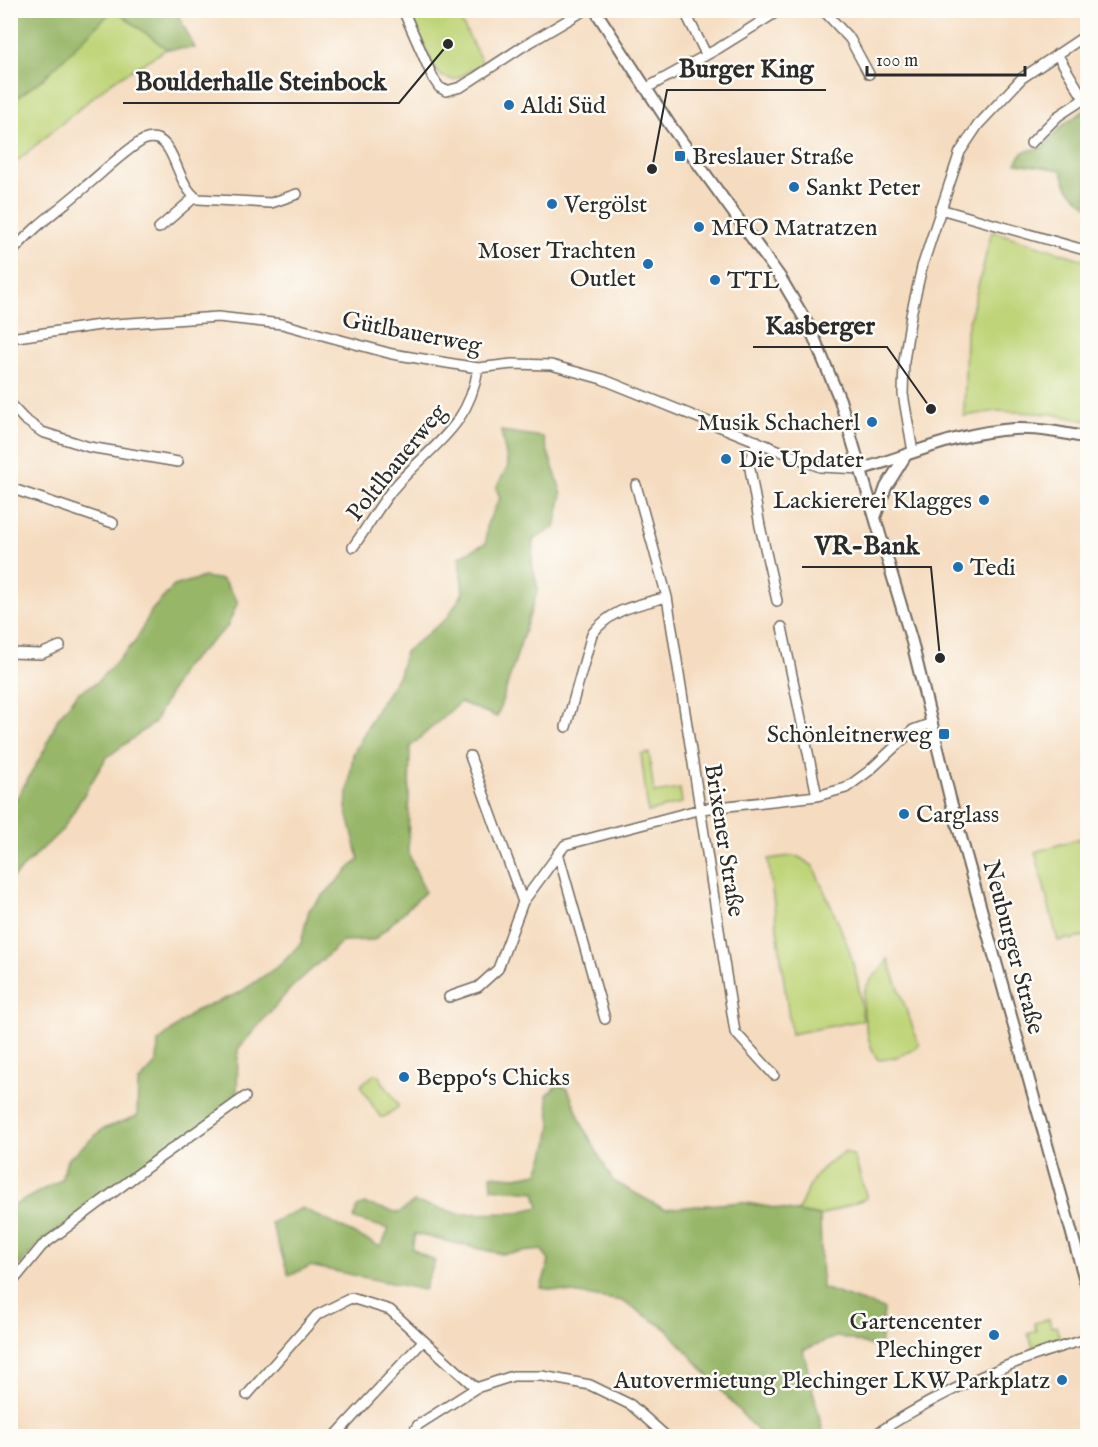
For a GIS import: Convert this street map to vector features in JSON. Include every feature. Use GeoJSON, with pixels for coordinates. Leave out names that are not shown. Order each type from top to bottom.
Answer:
{"type":"FeatureCollection","features":[{"type":"Feature","properties":{"kind":"street"},"geometry":{"type":"LineString","coordinates":[[403,10],[433,78],[446,91],[461,87],[522,47],[585,10]]}},
{"type":"Feature","properties":{"kind":"street","name":"Neuburger Straße"},"geometry":{"type":"LineString","coordinates":[[595,10],[645,89],[780,277],[810,328],[840,400],[912,642],[950,798],[1088,1291]]}},
{"type":"Feature","properties":{"kind":"street"},"geometry":{"type":"LineString","coordinates":[[684,10],[706,54]]}},
{"type":"Feature","properties":{"kind":"street"},"geometry":{"type":"LineString","coordinates":[[645,89],[780,10]]}},
{"type":"Feature","properties":{"kind":"street"},"geometry":{"type":"LineString","coordinates":[[823,10],[850,39],[869,74]]}},
{"type":"Feature","properties":{"kind":"street"},"geometry":{"type":"LineString","coordinates":[[876,515],[886,487],[910,453],[903,394],[904,361],[911,315],[922,267],[960,152],[978,125],[1022,78],[1088,34]]}},
{"type":"Feature","properties":{"kind":"street"},"geometry":{"type":"LineString","coordinates":[[1031,143],[1058,116],[1086,98],[1057,54]]}},
{"type":"Feature","properties":{"kind":"street"},"geometry":{"type":"LineString","coordinates":[[10,255],[28,236],[142,140],[157,138],[163,142],[169,149],[186,186],[195,197],[209,200],[271,203],[297,195]]}},
{"type":"Feature","properties":{"kind":"street"},"geometry":{"type":"LineString","coordinates":[[159,228],[195,197]]}},
{"type":"Feature","properties":{"kind":"street"},"geometry":{"type":"LineString","coordinates":[[940,209],[1088,251]]}},
{"type":"Feature","properties":{"kind":"street","name":"Gütlbauerweg"},"geometry":{"type":"LineString","coordinates":[[10,338],[100,325],[218,317],[282,324],[392,354],[478,368],[512,364],[550,365],[602,379],[819,467],[862,469]]}},
{"type":"Feature","properties":{"kind":"street","name":"Poltlbauerweg"},"geometry":{"type":"LineString","coordinates":[[353,547],[393,490],[452,430],[475,389],[478,368]]}},
{"type":"Feature","properties":{"kind":"street"},"geometry":{"type":"LineString","coordinates":[[10,404],[24,419],[42,432],[89,447],[178,462]]}},
{"type":"Feature","properties":{"kind":"street"},"geometry":{"type":"LineString","coordinates":[[862,469],[949,440],[1015,429],[1042,430],[1088,438]]}},
{"type":"Feature","properties":{"kind":"street"},"geometry":{"type":"LineString","coordinates":[[757,441],[749,463],[777,602]]}},
{"type":"Feature","properties":{"kind":"street","name":"Brixener Straße"},"geometry":{"type":"LineString","coordinates":[[636,486],[668,597],[735,1032],[774,1075]]}},
{"type":"Feature","properties":{"kind":"street"},"geometry":{"type":"LineString","coordinates":[[10,488],[113,523]]}},
{"type":"Feature","properties":{"kind":"street"},"geometry":{"type":"LineString","coordinates":[[566,726],[592,634],[601,622],[615,612],[668,597]]}},
{"type":"Feature","properties":{"kind":"street"},"geometry":{"type":"LineString","coordinates":[[782,627],[817,796]]}},
{"type":"Feature","properties":{"kind":"street"},"geometry":{"type":"LineString","coordinates":[[10,653],[41,654],[60,646]]}},
{"type":"Feature","properties":{"kind":"street"},"geometry":{"type":"LineString","coordinates":[[449,997],[478,987],[498,969],[523,902],[565,845],[701,809],[817,796],[846,789],[914,730],[932,723]]}},
{"type":"Feature","properties":{"kind":"street"},"geometry":{"type":"LineString","coordinates":[[470,756],[523,902]]}},
{"type":"Feature","properties":{"kind":"street"},"geometry":{"type":"LineString","coordinates":[[558,853],[605,1019]]}},
{"type":"Feature","properties":{"kind":"street"},"geometry":{"type":"LineString","coordinates":[[10,1285],[42,1246],[245,1097]]}},
{"type":"Feature","properties":{"kind":"street"},"geometry":{"type":"LineString","coordinates":[[247,1395],[317,1315],[351,1298],[390,1310],[476,1388]]}},
{"type":"Feature","properties":{"kind":"street"},"geometry":{"type":"LineString","coordinates":[[873,1437],[910,1412],[971,1380],[1024,1358],[1088,1339]]}},
{"type":"Feature","properties":{"kind":"street"},"geometry":{"type":"LineString","coordinates":[[335,1437],[423,1341]]}},
{"type":"Feature","properties":{"kind":"street"},"geometry":{"type":"LineString","coordinates":[[411,1437],[418,1425],[476,1388],[513,1376],[542,1376],[590,1385],[631,1405],[666,1437]]}},
{"type":"Feature","properties":{"kind":"green space"},"geometry":{"type":"Polygon","coordinates":[[[11,10],[112,11],[44,78],[11,102],[11,10]]]}},
{"type":"Feature","properties":{"kind":"green space"},"geometry":{"type":"Polygon","coordinates":[[[112,11],[116,11],[167,49],[110,83],[11,166],[10,102],[44,77],[112,11]]]}},
{"type":"Feature","properties":{"kind":"green space"},"geometry":{"type":"Polygon","coordinates":[[[116,11],[176,11],[195,48],[167,49],[116,11]]]}},
{"type":"Feature","properties":{"kind":"green space"},"geometry":{"type":"Polygon","coordinates":[[[407,11],[456,11],[483,64],[454,80],[441,76],[407,11]]]}},
{"type":"Feature","properties":{"kind":"green space"},"geometry":{"type":"Polygon","coordinates":[[[1087,109],[1087,206],[1068,188],[1061,170],[1016,163],[1023,152],[1044,147],[1064,124],[1087,109]]]}},
{"type":"Feature","properties":{"kind":"green space"},"geometry":{"type":"Polygon","coordinates":[[[992,231],[1087,261],[1087,421],[1052,414],[997,411],[964,416],[966,334],[992,231]]]}},
{"type":"Feature","properties":{"kind":"green space"},"geometry":{"type":"Polygon","coordinates":[[[501,431],[543,437],[562,494],[555,527],[533,540],[532,564],[538,589],[497,717],[460,702],[410,747],[408,852],[425,892],[374,940],[343,941],[291,988],[238,1049],[237,1099],[41,1242],[11,1274],[11,1207],[61,1180],[67,1160],[103,1129],[137,1116],[138,1083],[157,1062],[158,1042],[195,1011],[239,993],[281,964],[301,943],[309,910],[359,859],[346,808],[353,754],[377,709],[399,675],[405,652],[447,618],[463,593],[459,557],[486,543],[487,524],[500,498],[496,488],[508,466],[501,431]]]}},
{"type":"Feature","properties":{"kind":"green space"},"geometry":{"type":"Polygon","coordinates":[[[204,577],[223,580],[238,602],[227,627],[183,668],[154,723],[106,758],[63,829],[11,879],[11,808],[44,751],[58,718],[79,692],[95,684],[135,642],[152,610],[174,586],[204,577]]]}},
{"type":"Feature","properties":{"kind":"green space"},"geometry":{"type":"Polygon","coordinates":[[[649,753],[654,793],[680,789],[682,803],[648,812],[641,754],[649,753]]]}},
{"type":"Feature","properties":{"kind":"green space"},"geometry":{"type":"Polygon","coordinates":[[[1087,836],[1087,935],[1058,941],[1035,852],[1087,836]]]}},
{"type":"Feature","properties":{"kind":"green space"},"geometry":{"type":"Polygon","coordinates":[[[799,857],[813,866],[838,922],[849,949],[858,983],[863,1020],[791,1034],[768,859],[799,857]]]}},
{"type":"Feature","properties":{"kind":"green space"},"geometry":{"type":"Polygon","coordinates":[[[888,959],[919,1045],[900,1056],[879,1060],[868,1037],[864,1015],[864,996],[867,985],[888,959]]]}},
{"type":"Feature","properties":{"kind":"green space"},"geometry":{"type":"Polygon","coordinates":[[[375,1074],[398,1104],[398,1107],[384,1117],[380,1117],[361,1087],[375,1074]]]}},
{"type":"Feature","properties":{"kind":"green space"},"geometry":{"type":"Polygon","coordinates":[[[558,1084],[568,1089],[583,1126],[613,1181],[664,1209],[741,1202],[820,1216],[822,1288],[884,1309],[880,1348],[838,1336],[803,1350],[824,1436],[770,1436],[758,1432],[667,1329],[622,1301],[541,1288],[549,1261],[542,1250],[502,1254],[415,1234],[412,1249],[435,1261],[424,1290],[310,1266],[289,1276],[271,1223],[302,1208],[381,1247],[389,1229],[354,1219],[357,1207],[365,1204],[399,1213],[414,1202],[461,1214],[515,1213],[539,1207],[535,1192],[492,1188],[491,1175],[516,1177],[538,1173],[548,1144],[551,1125],[547,1095],[558,1084]]]}},
{"type":"Feature","properties":{"kind":"green space"},"geometry":{"type":"Polygon","coordinates":[[[845,1152],[854,1156],[867,1198],[820,1216],[798,1212],[815,1177],[827,1164],[845,1152]]]}},
{"type":"Feature","properties":{"kind":"green space"},"geometry":{"type":"Polygon","coordinates":[[[1049,1319],[1051,1327],[1056,1326],[1060,1339],[1033,1347],[1028,1334],[1036,1331],[1034,1323],[1049,1319]]]}},
{"type":"Feature","properties":{"kind":"place","name":"Boulderhalle Steinbock"},"geometry":{"type":"Point","coordinates":[448,44]}},
{"type":"Feature","properties":{"kind":"place","name":"Aldi Süd"},"geometry":{"type":"Point","coordinates":[509,105]}},
{"type":"Feature","properties":{"kind":"place","name":"Breslauer Straße"},"geometry":{"type":"Point","coordinates":[680,156]}},
{"type":"Feature","properties":{"kind":"place","name":"Burger King"},"geometry":{"type":"Point","coordinates":[652,169]}},
{"type":"Feature","properties":{"kind":"place","name":"Sankt Peter"},"geometry":{"type":"Point","coordinates":[794,187]}},
{"type":"Feature","properties":{"kind":"place","name":"Vergölst"},"geometry":{"type":"Point","coordinates":[552,204]}},
{"type":"Feature","properties":{"kind":"place","name":"MFO Matratzen"},"geometry":{"type":"Point","coordinates":[699,227]}},
{"type":"Feature","properties":{"kind":"place","name":"Moser Trachten Outlet"},"geometry":{"type":"Point","coordinates":[648,264]}},
{"type":"Feature","properties":{"kind":"place","name":"TTL"},"geometry":{"type":"Point","coordinates":[715,280]}},
{"type":"Feature","properties":{"kind":"place","name":"Kasberger"},"geometry":{"type":"Point","coordinates":[931,409]}},
{"type":"Feature","properties":{"kind":"place","name":"Musik Schacherl"},"geometry":{"type":"Point","coordinates":[872,422]}},
{"type":"Feature","properties":{"kind":"place","name":"Die Updater"},"geometry":{"type":"Point","coordinates":[726,459]}},
{"type":"Feature","properties":{"kind":"place","name":"Lackiererei Klagges"},"geometry":{"type":"Point","coordinates":[984,500]}},
{"type":"Feature","properties":{"kind":"place","name":"Tedi"},"geometry":{"type":"Point","coordinates":[958,567]}},
{"type":"Feature","properties":{"kind":"place","name":"VR-Bank"},"geometry":{"type":"Point","coordinates":[940,658]}},
{"type":"Feature","properties":{"kind":"place","name":"Schönleitnerweg"},"geometry":{"type":"Point","coordinates":[944,734]}},
{"type":"Feature","properties":{"kind":"place","name":"Carglass"},"geometry":{"type":"Point","coordinates":[904,814]}},
{"type":"Feature","properties":{"kind":"place","name":"Beppo‘s Chicks"},"geometry":{"type":"Point","coordinates":[404,1077]}},
{"type":"Feature","properties":{"kind":"place","name":"Gartencenter Plechinger"},"geometry":{"type":"Point","coordinates":[994,1335]}},
{"type":"Feature","properties":{"kind":"place","name":"Autovermietung Plechinger LKW Parkplatz"},"geometry":{"type":"Point","coordinates":[1062,1380]}}]}
